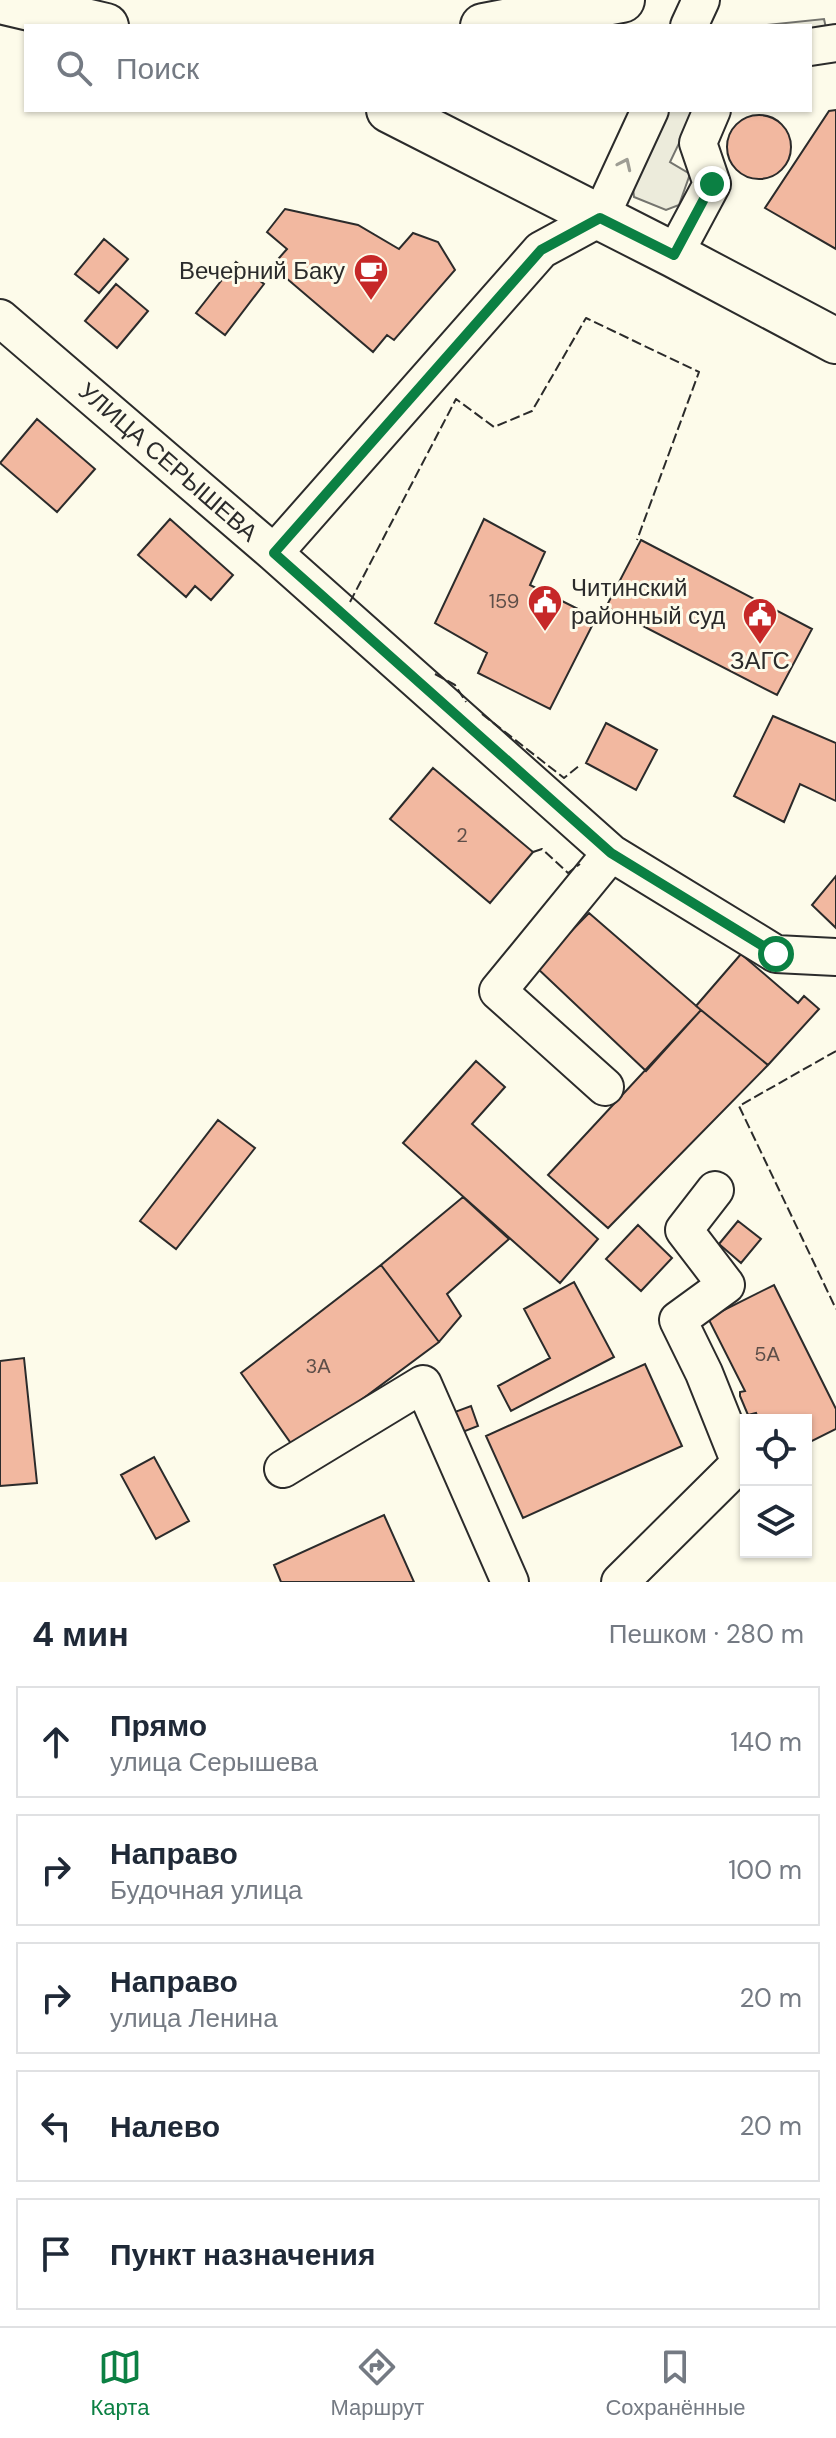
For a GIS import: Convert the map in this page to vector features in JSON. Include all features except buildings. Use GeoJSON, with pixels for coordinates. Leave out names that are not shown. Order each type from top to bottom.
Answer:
{"type":"FeatureCollection","features":[{"type":"Feature","properties":{"kind":"main road"},"geometry":{"type":"LineString","coordinates":[[494,24],[622,0]]}},
{"type":"Feature","properties":{"kind":"main road"},"geometry":{"type":"LineString","coordinates":[[0,1],[87,22]]}},
{"type":"Feature","properties":{"kind":"main road"},"geometry":{"type":"LineString","coordinates":[[393,112],[836,341]]}},
{"type":"Feature","properties":{"kind":"street"},"geometry":{"type":"LineString","coordinates":[[690,24],[701,0]]}},
{"type":"Feature","properties":{"kind":"street"},"geometry":{"type":"LineString","coordinates":[[812,47],[836,43]]}},
{"type":"Feature","properties":{"kind":"street"},"geometry":{"type":"LineString","coordinates":[[274,553],[541,250],[600,218],[649,112]]}},
{"type":"Feature","properties":{"kind":"street"},"geometry":{"type":"LineString","coordinates":[[674,255],[712,184],[698,143],[711,112]]}},
{"type":"Feature","properties":{"kind":"street","name":"УЛИЦА СЕРЫШЕВА"},"geometry":{"type":"LineString","coordinates":[[0,318],[274,553],[611,853],[776,954],[836,957]]}},
{"type":"Feature","properties":{"kind":"street"},"geometry":{"type":"LineString","coordinates":[[605,1087],[498,991],[611,853]]}},
{"type":"Feature","properties":{"kind":"street"},"geometry":{"type":"LineString","coordinates":[[620,1582],[740,1463],[704,1373],[678,1320],[726,1285],[684,1230],[715,1190]]}},
{"type":"Feature","properties":{"kind":"street"},"geometry":{"type":"LineString","coordinates":[[283,1469],[423,1384],[510,1582]]}},
{"type":"Feature","properties":{"kind":"shaded area"},"geometry":{"type":"Polygon","coordinates":[[[824,19],[826,28],[812,30],[812,24],[775,24],[824,19]]]}},
{"type":"Feature","properties":{"kind":"shaded area"},"geometry":{"type":"Polygon","coordinates":[[[660,112],[694,112],[670,162],[690,174],[679,205],[666,210],[634,197],[632,179],[660,112]]]}},
{"type":"Feature","properties":{"kind":"fence"},"geometry":{"type":"LineString","coordinates":[[350,602],[456,399],[494,427],[532,411],[586,318],[699,372],[637,540]]}},
{"type":"Feature","properties":{"kind":"fence"},"geometry":{"type":"LineString","coordinates":[[435,674],[455,685],[466,702]]}},
{"type":"Feature","properties":{"kind":"fence"},"geometry":{"type":"LineString","coordinates":[[482,714],[564,778],[580,765]]}},
{"type":"Feature","properties":{"kind":"fence"},"geometry":{"type":"LineString","coordinates":[[533,852],[542,849],[568,873],[580,864]]}},
{"type":"Feature","properties":{"kind":"fence"},"geometry":{"type":"LineString","coordinates":[[836,1051],[739,1106],[836,1309]]}},
{"type":"Feature","properties":{"kind":"place","name":"Вечерний Баку"},"geometry":{"type":"Point","coordinates":[371,302]}},
{"type":"Feature","properties":{"kind":"place","name":"Читинский районный суд"},"geometry":{"type":"Point","coordinates":[545,633]}},
{"type":"Feature","properties":{"kind":"place","name":"ЗАГС"},"geometry":{"type":"Point","coordinates":[760,646]}},
{"type":"Feature","properties":{"kind":"route"},"geometry":{"type":"LineString","coordinates":[[712,184],[674,255],[600,218],[541,250],[274,553],[611,853],[776,954]]}}]}
